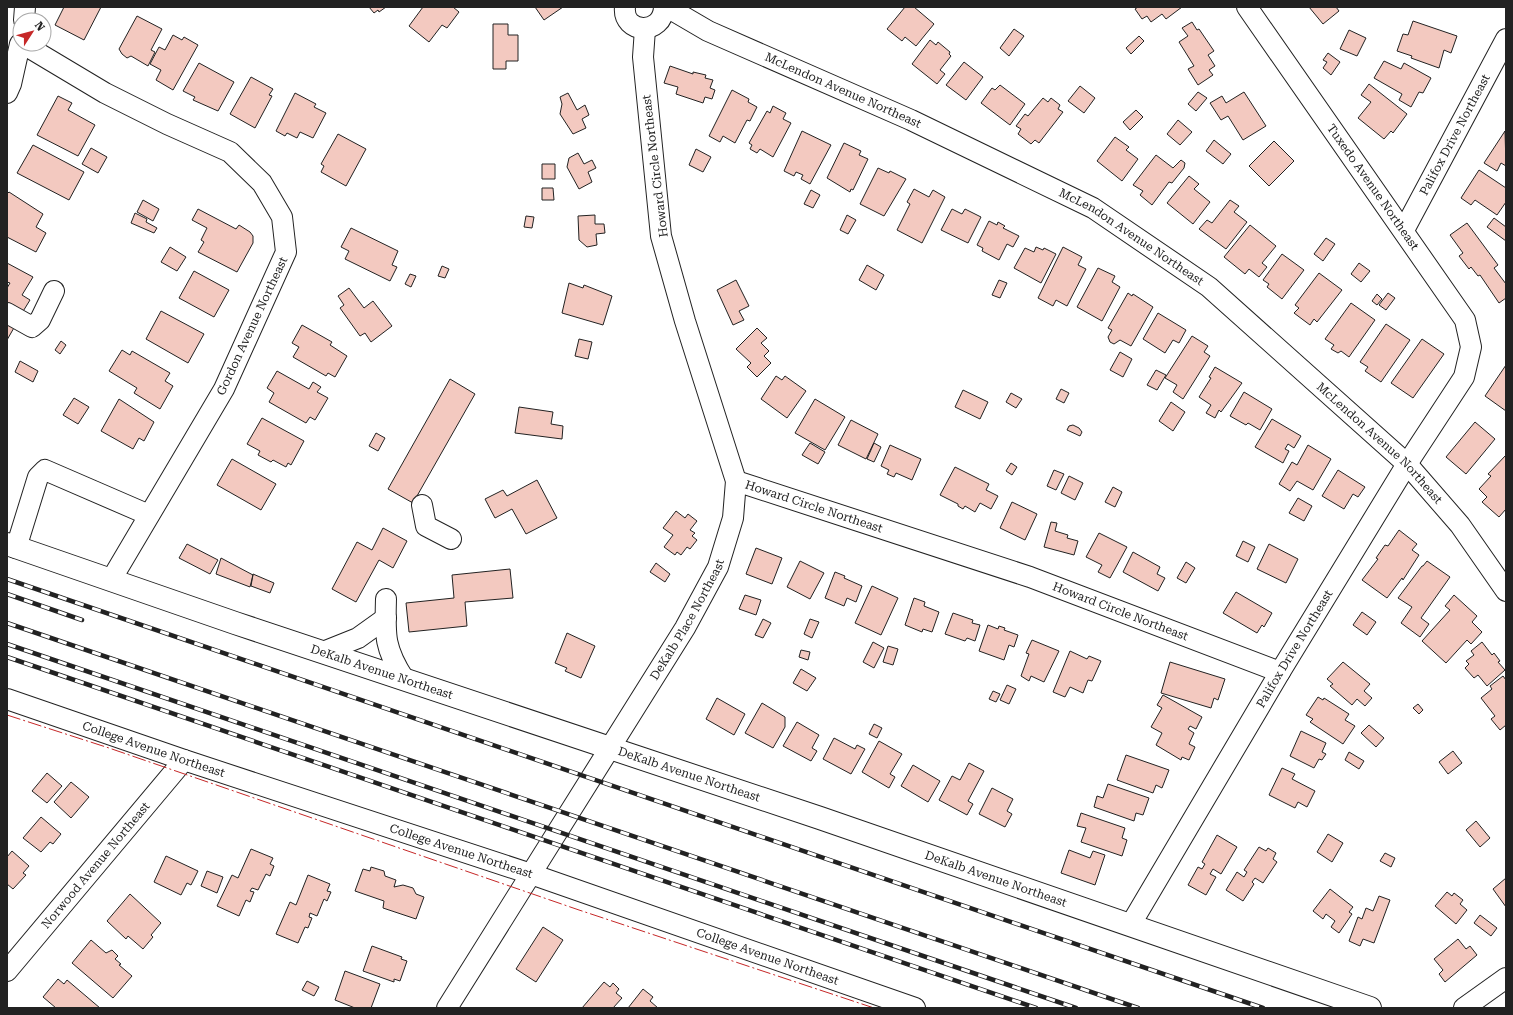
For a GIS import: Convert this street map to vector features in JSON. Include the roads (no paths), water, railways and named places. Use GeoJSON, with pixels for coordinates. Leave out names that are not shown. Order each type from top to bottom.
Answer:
{"type":"FeatureCollection","features":[{"type":"Feature","properties":{"kind":"main road","name":"DeKalb Avenue Northeast"},"geometry":{"type":"LineString","coordinates":[[12,546],[1131,924],[1370,1008]]}},
{"type":"Feature","properties":{"kind":"street"},"geometry":{"type":"LineString","coordinates":[[633,19],[655,25],[661,19],[664,7]]}},
{"type":"Feature","properties":{"kind":"street","name":"McLendon Avenue Northeast"},"geometry":{"type":"LineString","coordinates":[[667,7],[708,31],[911,120],[1093,208],[1209,287],[1407,464],[1460,524],[1506,591]]}},
{"type":"Feature","properties":{"kind":"street","name":"Tuxedo Avenue Northeast"},"geometry":{"type":"LineString","coordinates":[[1247,7],[1404,230],[1465,320],[1471,347],[1464,377]]}},
{"type":"Feature","properties":{"kind":"street","name":"Howard Circle Northeast"},"geometry":{"type":"LineString","coordinates":[[633,19],[643,57],[661,236],[685,321],[736,481],[1030,577],[1280,672]]}},
{"type":"Feature","properties":{"kind":"street","name":"Palifox Drive Northeast"},"geometry":{"type":"LineString","coordinates":[[1404,230],[1506,39]]}},
{"type":"Feature","properties":{"kind":"street"},"geometry":{"type":"LineString","coordinates":[[7,93],[11,84],[19,52]]}},
{"type":"Feature","properties":{"kind":"street","name":"Gordon Avenue Northeast"},"geometry":{"type":"LineString","coordinates":[[36,52],[105,93],[167,124],[230,152],[262,182],[282,217],[286,252],[224,388],[111,580]]}},
{"type":"Feature","properties":{"kind":"street"},"geometry":{"type":"LineString","coordinates":[[7,313],[32,327],[40,320],[54,291]]}},
{"type":"Feature","properties":{"kind":"street","name":"Palifox Drive Northeast"},"geometry":{"type":"LineString","coordinates":[[1131,924],[1280,672],[1407,464],[1464,377]]}},
{"type":"Feature","properties":{"kind":"street"},"geometry":{"type":"LineString","coordinates":[[12,546],[38,477],[46,470],[149,516]]}},
{"type":"Feature","properties":{"kind":"street","name":"DeKalb Place Northeast"},"geometry":{"type":"LineString","coordinates":[[447,1008],[685,628],[718,567],[733,518],[736,481]]}},
{"type":"Feature","properties":{"kind":"street"},"geometry":{"type":"LineString","coordinates":[[422,505],[426,526],[451,539]]}},
{"type":"Feature","properties":{"kind":"street"},"geometry":{"type":"LineString","coordinates":[[323,652],[358,638],[386,608],[386,640],[392,660],[404,679]]}},
{"type":"Feature","properties":{"kind":"street","name":"College Avenue Northeast"},"geometry":{"type":"LineString","coordinates":[[7,699],[184,760],[531,874],[914,1008]]}},
{"type":"Feature","properties":{"kind":"street","name":"Norwood Avenue Northeast"},"geometry":{"type":"LineString","coordinates":[[7,971],[184,760]]}},
{"type":"Feature","properties":{"kind":"street"},"geometry":{"type":"LineString","coordinates":[[1464,1008],[1506,978]]}},
{"type":"Feature","properties":{"kind":"railway"},"geometry":{"type":"LineString","coordinates":[[7,579],[1263,1008]]}},
{"type":"Feature","properties":{"kind":"railway"},"geometry":{"type":"LineString","coordinates":[[7,594],[82,620]]}},
{"type":"Feature","properties":{"kind":"railway"},"geometry":{"type":"LineString","coordinates":[[7,623],[1138,1008]]}},
{"type":"Feature","properties":{"kind":"railway"},"geometry":{"type":"LineString","coordinates":[[7,644],[1076,1008]]}},
{"type":"Feature","properties":{"kind":"railway"},"geometry":{"type":"LineString","coordinates":[[7,657],[1036,1008]]}}]}
